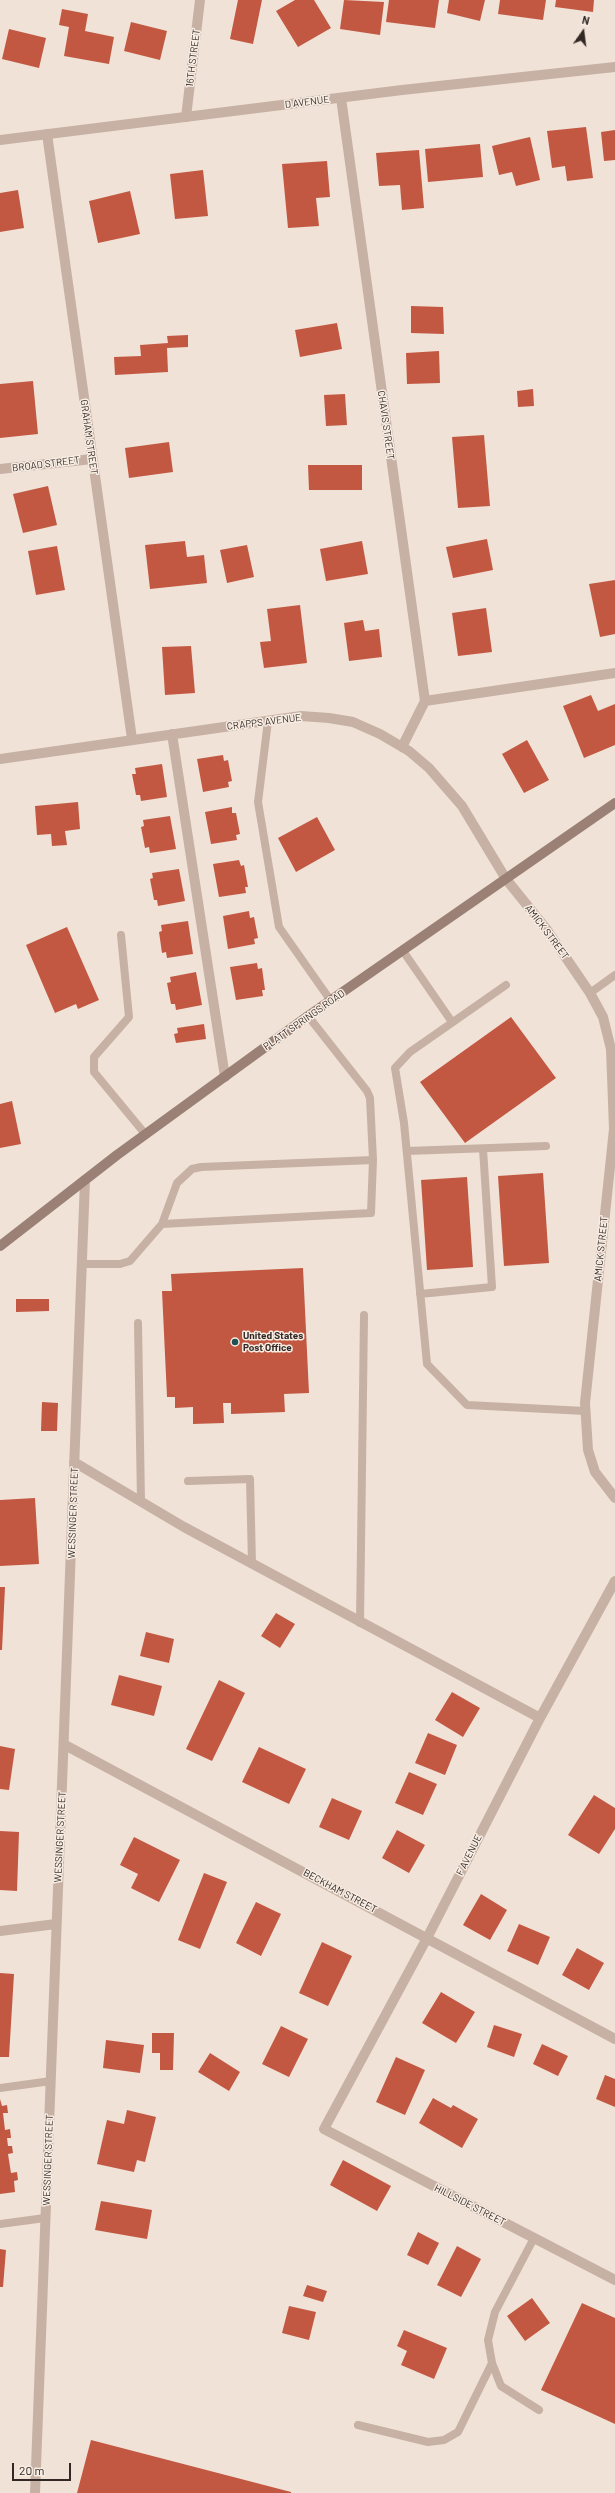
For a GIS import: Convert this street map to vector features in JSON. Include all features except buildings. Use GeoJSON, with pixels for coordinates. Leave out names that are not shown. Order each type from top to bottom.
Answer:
{"type":"FeatureCollection","features":[{"type":"Feature","properties":{"kind":"main road","name":"PLATT SPRINGS ROAD"},"geometry":{"type":"LineString","coordinates":[[0,1246],[146,1134],[308,1016],[615,803]]}},
{"type":"Feature","properties":{"kind":"street","name":"16TH STREET"},"geometry":{"type":"LineString","coordinates":[[186,117],[200,0]]}},
{"type":"Feature","properties":{"kind":"street","name":"D AVENUE"},"geometry":{"type":"LineString","coordinates":[[0,140],[340,98],[615,67]]}},
{"type":"Feature","properties":{"kind":"street","name":"CHAVIS STREET"},"geometry":{"type":"LineString","coordinates":[[340,98],[425,701]]}},
{"type":"Feature","properties":{"kind":"street","name":"GRAHAM STREET"},"geometry":{"type":"LineString","coordinates":[[46,134],[132,740]]}},
{"type":"Feature","properties":{"kind":"street","name":"BROAD STREET"},"geometry":{"type":"LineString","coordinates":[[0,470],[92,459]]}},
{"type":"Feature","properties":{"kind":"street"},"geometry":{"type":"LineString","coordinates":[[402,747],[425,701],[615,673]]}},
{"type":"Feature","properties":{"kind":"street","name":"CRAPPS AVENUE"},"geometry":{"type":"LineString","coordinates":[[0,759],[300,716],[345,721],[380,734],[402,747],[429,768],[462,806],[506,879]]}},
{"type":"Feature","properties":{"kind":"street"},"geometry":{"type":"LineString","coordinates":[[172,734],[225,1077]]}},
{"type":"Feature","properties":{"kind":"street","name":"AMICK STREET"},"geometry":{"type":"LineString","coordinates":[[506,879],[548,930],[590,993],[603,1017],[611,1049],[614,1129],[585,1411],[588,1450],[595,1472],[615,1498]]}},
{"type":"Feature","properties":{"kind":"street","name":"WESSINGER STREET"},"geometry":{"type":"LineString","coordinates":[[35,2493],[56,1924],[65,1745],[85,1180]]}},
{"type":"Feature","properties":{"kind":"street"},"geometry":{"type":"LineString","coordinates":[[74,1462],[141,1502],[252,1564],[540,1718]]}},
{"type":"Feature","properties":{"kind":"street","name":"F AVENUE"},"geometry":{"type":"LineString","coordinates":[[324,2129],[427,1938],[540,1718],[615,1582]]}},
{"type":"Feature","properties":{"kind":"street","name":"BECKHAM STREET"},"geometry":{"type":"LineString","coordinates":[[65,1745],[615,2039]]}},
{"type":"Feature","properties":{"kind":"street"},"geometry":{"type":"LineString","coordinates":[[0,1932],[56,1924]]}},
{"type":"Feature","properties":{"kind":"street","name":"HILLSIDE STREET"},"geometry":{"type":"LineString","coordinates":[[324,2129],[615,2280]]}},
{"type":"Feature","properties":{"kind":"lane"},"geometry":{"type":"LineString","coordinates":[[268,721],[258,802],[279,927],[331,1001]]}},
{"type":"Feature","properties":{"kind":"lane"},"geometry":{"type":"LineString","coordinates":[[121,935],[129,1017],[94,1057],[94,1072],[146,1134]]}},
{"type":"Feature","properties":{"kind":"lane"},"geometry":{"type":"LineString","coordinates":[[403,951],[452,1022]]}},
{"type":"Feature","properties":{"kind":"lane"},"geometry":{"type":"LineString","coordinates":[[590,993],[615,975]]}},
{"type":"Feature","properties":{"kind":"lane"},"geometry":{"type":"LineString","coordinates":[[506,986],[410,1052],[395,1068],[407,1151],[427,1364],[467,1405],[585,1411]]}},
{"type":"Feature","properties":{"kind":"lane"},"geometry":{"type":"LineString","coordinates":[[162,1224],[367,1215],[372,1210],[374,1160],[370,1098],[367,1091],[308,1016]]}},
{"type":"Feature","properties":{"kind":"lane"},"geometry":{"type":"LineString","coordinates":[[407,1151],[546,1146]]}},
{"type":"Feature","properties":{"kind":"lane"},"geometry":{"type":"LineString","coordinates":[[420,1294],[492,1287],[483,1149]]}},
{"type":"Feature","properties":{"kind":"lane"},"geometry":{"type":"LineString","coordinates":[[82,1264],[120,1264],[130,1261],[162,1224],[177,1183],[192,1169],[201,1167],[374,1160]]}},
{"type":"Feature","properties":{"kind":"lane"},"geometry":{"type":"LineString","coordinates":[[360,1623],[364,1315]]}},
{"type":"Feature","properties":{"kind":"lane"},"geometry":{"type":"LineString","coordinates":[[138,1323],[141,1502]]}},
{"type":"Feature","properties":{"kind":"lane"},"geometry":{"type":"LineString","coordinates":[[188,1481],[250,1479],[252,1564]]}},
{"type":"Feature","properties":{"kind":"lane"},"geometry":{"type":"LineString","coordinates":[[0,2088],[50,2081]]}},
{"type":"Feature","properties":{"kind":"lane"},"geometry":{"type":"LineString","coordinates":[[0,2224],[45,2218]]}},
{"type":"Feature","properties":{"kind":"lane"},"geometry":{"type":"LineString","coordinates":[[534,2238],[495,2312],[488,2340],[492,2363],[501,2386],[539,2410]]}},
{"type":"Feature","properties":{"kind":"lane"},"geometry":{"type":"LineString","coordinates":[[358,2425],[428,2442],[444,2440],[458,2432],[492,2363]]}},
{"type":"Feature","properties":{"kind":"place","name":"United States Post Office"},"geometry":{"type":"Point","coordinates":[235,1342]}}]}
